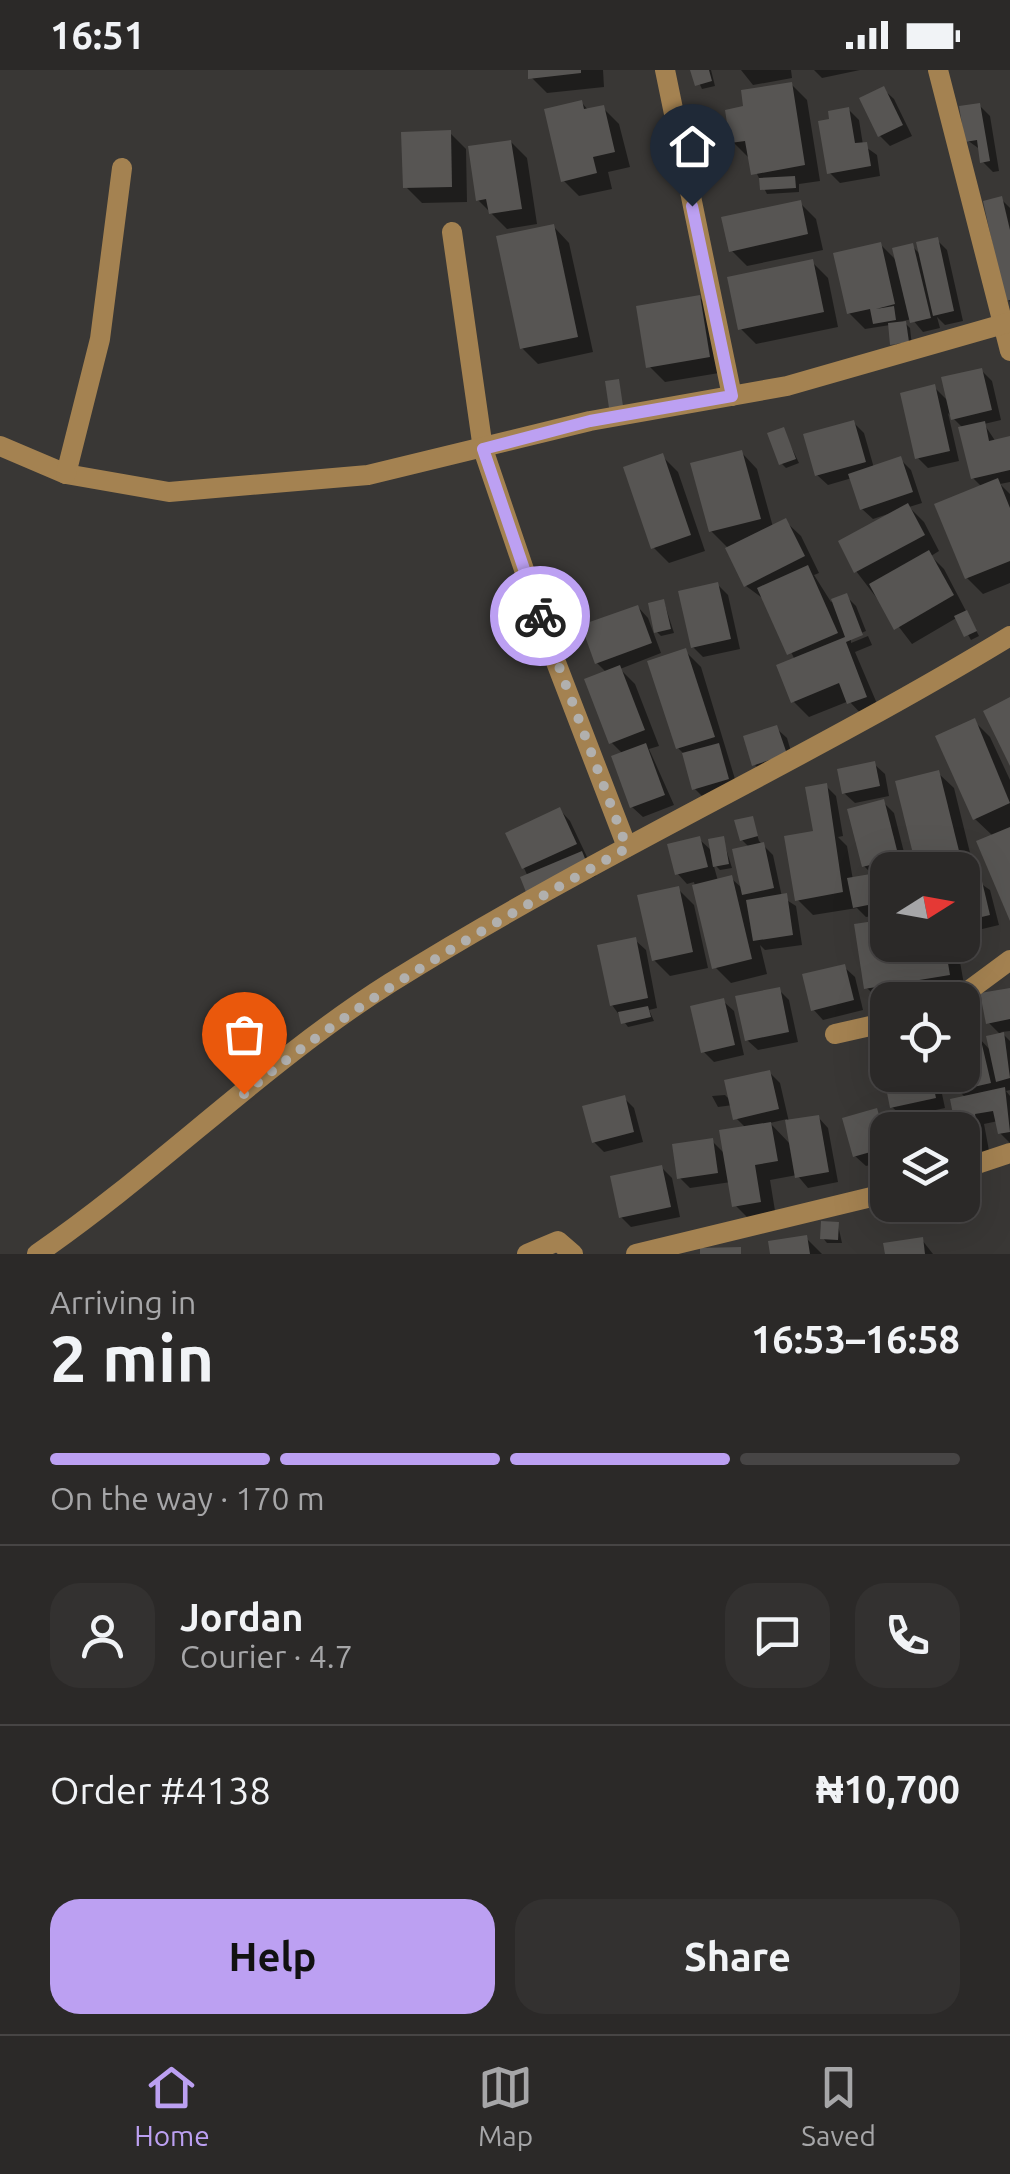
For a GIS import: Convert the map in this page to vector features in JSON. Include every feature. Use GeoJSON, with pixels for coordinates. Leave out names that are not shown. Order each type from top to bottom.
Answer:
{"type":"FeatureCollection","features":[{"type":"Feature","properties":{"kind":"street"},"geometry":{"type":"LineString","coordinates":[[664,70],[732,396]]}},
{"type":"Feature","properties":{"kind":"street"},"geometry":{"type":"LineString","coordinates":[[944,72],[1007,323],[1010,351]]}},
{"type":"Feature","properties":{"kind":"street"},"geometry":{"type":"LineString","coordinates":[[66,474],[100,339],[122,168]]}},
{"type":"Feature","properties":{"kind":"street"},"geometry":{"type":"LineString","coordinates":[[452,232],[483,449],[552,652],[627,848]]}},
{"type":"Feature","properties":{"kind":"street"},"geometry":{"type":"LineString","coordinates":[[0,446],[66,474],[169,492],[368,475],[590,421],[787,386],[1007,323]]}},
{"type":"Feature","properties":{"kind":"street"},"geometry":{"type":"LineString","coordinates":[[37,1254],[98,1212],[303,1044],[390,984],[627,848],[892,708],[1010,636]]}},
{"type":"Feature","properties":{"kind":"street"},"geometry":{"type":"LineString","coordinates":[[980,982],[1010,960]]}},
{"type":"Feature","properties":{"kind":"street"},"geometry":{"type":"LineString","coordinates":[[834,1034],[870,1026]]}},
{"type":"Feature","properties":{"kind":"street"},"geometry":{"type":"LineString","coordinates":[[980,1163],[1010,1152]]}},
{"type":"Feature","properties":{"kind":"street"},"geometry":{"type":"LineString","coordinates":[[636,1254],[870,1196]]}},
{"type":"Feature","properties":{"kind":"street"},"geometry":{"type":"LineString","coordinates":[[526,1254],[564,1250]]}},
{"type":"Feature","properties":{"kind":"building"},"geometry":{"type":"Polygon","coordinates":[[[528,70],[581,70],[581,73],[528,79],[528,70]]]}},
{"type":"Feature","properties":{"kind":"building"},"geometry":{"type":"Polygon","coordinates":[[[690,70],[709,70],[712,81],[695,86],[690,70]]]}},
{"type":"Feature","properties":{"kind":"building"},"geometry":{"type":"Polygon","coordinates":[[[792,82],[805,165],[751,175],[745,141],[730,143],[725,110],[743,106],[741,90],[792,82]]]}},
{"type":"Feature","properties":{"kind":"building"},"geometry":{"type":"Polygon","coordinates":[[[884,86],[903,125],[878,137],[859,98],[884,86]]]}},
{"type":"Feature","properties":{"kind":"building"},"geometry":{"type":"Polygon","coordinates":[[[582,100],[584,109],[604,105],[615,152],[593,157],[597,173],[561,182],[544,109],[582,100]]]}},
{"type":"Feature","properties":{"kind":"building"},"geometry":{"type":"Polygon","coordinates":[[[980,103],[990,161],[980,163],[977,140],[965,142],[959,106],[980,103]]]}},
{"type":"Feature","properties":{"kind":"building"},"geometry":{"type":"Polygon","coordinates":[[[849,107],[855,143],[867,142],[871,166],[827,174],[818,121],[829,119],[828,111],[849,107]]]}},
{"type":"Feature","properties":{"kind":"building"},"geometry":{"type":"Polygon","coordinates":[[[451,130],[452,187],[403,188],[401,132],[451,130]]]}},
{"type":"Feature","properties":{"kind":"building"},"geometry":{"type":"Polygon","coordinates":[[[511,140],[522,209],[489,214],[486,199],[476,201],[468,146],[511,140]]]}},
{"type":"Feature","properties":{"kind":"building"},"geometry":{"type":"Polygon","coordinates":[[[795,176],[796,188],[760,190],[759,178],[795,176]]]}},
{"type":"Feature","properties":{"kind":"building"},"geometry":{"type":"Polygon","coordinates":[[[1002,196],[1010,230],[1010,300],[1005,301],[983,201],[1002,196]]]}},
{"type":"Feature","properties":{"kind":"building"},"geometry":{"type":"Polygon","coordinates":[[[801,200],[808,234],[729,252],[721,217],[801,200]]]}},
{"type":"Feature","properties":{"kind":"building"},"geometry":{"type":"Polygon","coordinates":[[[554,224],[578,337],[520,349],[496,236],[554,224]]]}},
{"type":"Feature","properties":{"kind":"building"},"geometry":{"type":"Polygon","coordinates":[[[938,237],[954,311],[933,316],[916,242],[938,237]]]}},
{"type":"Feature","properties":{"kind":"building"},"geometry":{"type":"Polygon","coordinates":[[[881,242],[895,304],[876,309],[894,306],[896,320],[873,324],[870,309],[847,314],[833,253],[881,242]]]}},
{"type":"Feature","properties":{"kind":"building"},"geometry":{"type":"Polygon","coordinates":[[[913,243],[931,318],[910,323],[892,248],[913,243]]]}},
{"type":"Feature","properties":{"kind":"building"},"geometry":{"type":"Polygon","coordinates":[[[813,259],[824,312],[738,330],[727,277],[813,259]]]}},
{"type":"Feature","properties":{"kind":"building"},"geometry":{"type":"Polygon","coordinates":[[[700,295],[710,357],[646,368],[636,306],[700,295]]]}},
{"type":"Feature","properties":{"kind":"building"},"geometry":{"type":"Polygon","coordinates":[[[906,321],[909,342],[890,345],[888,323],[906,321]]]}},
{"type":"Feature","properties":{"kind":"building"},"geometry":{"type":"Polygon","coordinates":[[[982,368],[992,410],[951,420],[941,377],[982,368]]]}},
{"type":"Feature","properties":{"kind":"building"},"geometry":{"type":"Polygon","coordinates":[[[619,379],[623,406],[609,408],[605,381],[619,379]]]}},
{"type":"Feature","properties":{"kind":"building"},"geometry":{"type":"Polygon","coordinates":[[[935,384],[950,451],[915,459],[900,393],[935,384]]]}},
{"type":"Feature","properties":{"kind":"building"},"geometry":{"type":"Polygon","coordinates":[[[854,420],[866,462],[815,476],[803,434],[854,420]]]}},
{"type":"Feature","properties":{"kind":"building"},"geometry":{"type":"Polygon","coordinates":[[[985,421],[989,441],[1010,436],[1010,470],[971,479],[958,427],[985,421]]]}},
{"type":"Feature","properties":{"kind":"building"},"geometry":{"type":"Polygon","coordinates":[[[784,427],[796,459],[779,465],[767,433],[784,427]]]}},
{"type":"Feature","properties":{"kind":"building"},"geometry":{"type":"Polygon","coordinates":[[[742,450],[761,519],[709,532],[690,463],[742,450]]]}},
{"type":"Feature","properties":{"kind":"building"},"geometry":{"type":"Polygon","coordinates":[[[663,453],[691,535],[651,549],[623,467],[663,453]]]}},
{"type":"Feature","properties":{"kind":"building"},"geometry":{"type":"Polygon","coordinates":[[[901,456],[913,492],[860,510],[848,474],[901,456]]]}},
{"type":"Feature","properties":{"kind":"building"},"geometry":{"type":"Polygon","coordinates":[[[998,478],[1010,508],[1010,561],[965,579],[934,504],[998,478]]]}},
{"type":"Feature","properties":{"kind":"building"},"geometry":{"type":"Polygon","coordinates":[[[908,503],[925,535],[854,573],[838,541],[908,503]]]}},
{"type":"Feature","properties":{"kind":"building"},"geometry":{"type":"Polygon","coordinates":[[[786,518],[805,556],[744,587],[725,548],[786,518]]]}},
{"type":"Feature","properties":{"kind":"building"},"geometry":{"type":"Polygon","coordinates":[[[929,550],[954,595],[894,630],[869,584],[929,550]]]}},
{"type":"Feature","properties":{"kind":"building"},"geometry":{"type":"Polygon","coordinates":[[[808,565],[838,633],[787,655],[757,588],[808,565]]]}},
{"type":"Feature","properties":{"kind":"building"},"geometry":{"type":"Polygon","coordinates":[[[718,582],[731,639],[691,648],[678,591],[718,582]]]}},
{"type":"Feature","properties":{"kind":"building"},"geometry":{"type":"Polygon","coordinates":[[[847,593],[863,635],[846,642],[867,697],[847,704],[839,683],[791,703],[776,665],[845,637],[831,599],[847,593]]]}},
{"type":"Feature","properties":{"kind":"building"},"geometry":{"type":"Polygon","coordinates":[[[664,599],[671,629],[654,633],[648,603],[664,599]]]}},
{"type":"Feature","properties":{"kind":"building"},"geometry":{"type":"Polygon","coordinates":[[[638,605],[652,643],[595,664],[581,625],[638,605]]]}},
{"type":"Feature","properties":{"kind":"building"},"geometry":{"type":"Polygon","coordinates":[[[967,610],[977,631],[964,637],[954,616],[967,610]]]}},
{"type":"Feature","properties":{"kind":"building"},"geometry":{"type":"Polygon","coordinates":[[[686,648],[715,737],[676,749],[647,661],[686,648]]]}},
{"type":"Feature","properties":{"kind":"building"},"geometry":{"type":"Polygon","coordinates":[[[620,665],[645,730],[609,744],[584,679],[620,665]]]}},
{"type":"Feature","properties":{"kind":"building"},"geometry":{"type":"Polygon","coordinates":[[[1010,697],[1010,766],[983,711],[1010,697]]]}},
{"type":"Feature","properties":{"kind":"building"},"geometry":{"type":"Polygon","coordinates":[[[975,718],[1010,803],[973,820],[935,736],[975,718]]]}},
{"type":"Feature","properties":{"kind":"building"},"geometry":{"type":"Polygon","coordinates":[[[777,725],[787,754],[752,766],[743,736],[777,725]]]}},
{"type":"Feature","properties":{"kind":"building"},"geometry":{"type":"Polygon","coordinates":[[[646,743],[665,795],[630,808],[611,756],[646,743]]]}},
{"type":"Feature","properties":{"kind":"building"},"geometry":{"type":"Polygon","coordinates":[[[719,743],[729,779],[692,790],[682,753],[719,743]]]}},
{"type":"Feature","properties":{"kind":"building"},"geometry":{"type":"Polygon","coordinates":[[[875,761],[880,786],[842,794],[837,769],[875,761]]]}},
{"type":"Feature","properties":{"kind":"building"},"geometry":{"type":"Polygon","coordinates":[[[939,770],[959,852],[913,852],[895,781],[939,770]]]}},
{"type":"Feature","properties":{"kind":"building"},"geometry":{"type":"Polygon","coordinates":[[[827,783],[843,892],[795,901],[784,836],[813,831],[805,787],[827,783]]]}},
{"type":"Feature","properties":{"kind":"building"},"geometry":{"type":"Polygon","coordinates":[[[884,799],[897,852],[870,852],[870,865],[862,867],[847,809],[884,799]]]}},
{"type":"Feature","properties":{"kind":"building"},"geometry":{"type":"Polygon","coordinates":[[[560,807],[577,844],[522,869],[505,833],[560,807]]]}},
{"type":"Feature","properties":{"kind":"building"},"geometry":{"type":"Polygon","coordinates":[[[753,816],[758,836],[740,841],[734,820],[753,816]]]}},
{"type":"Feature","properties":{"kind":"building"},"geometry":{"type":"Polygon","coordinates":[[[1010,827],[1010,921],[976,841],[1010,827]]]}},
{"type":"Feature","properties":{"kind":"building"},"geometry":{"type":"Polygon","coordinates":[[[700,836],[708,867],[675,875],[667,844],[700,836]]]}},
{"type":"Feature","properties":{"kind":"building"},"geometry":{"type":"Polygon","coordinates":[[[724,836],[729,864],[713,867],[708,839],[724,836]]]}},
{"type":"Feature","properties":{"kind":"building"},"geometry":{"type":"Polygon","coordinates":[[[764,842],[774,888],[742,895],[732,849],[764,842]]]}},
{"type":"Feature","properties":{"kind":"building"},"geometry":{"type":"Polygon","coordinates":[[[582,851],[588,866],[526,892],[520,877],[582,851]]]}},
{"type":"Feature","properties":{"kind":"building"},"geometry":{"type":"Polygon","coordinates":[[[870,874],[870,905],[853,908],[847,878],[870,874]]]}},
{"type":"Feature","properties":{"kind":"building"},"geometry":{"type":"Polygon","coordinates":[[[732,875],[752,959],[712,969],[692,885],[732,875]]]}},
{"type":"Feature","properties":{"kind":"building"},"geometry":{"type":"Polygon","coordinates":[[[980,877],[990,915],[980,917],[980,877]]]}},
{"type":"Feature","properties":{"kind":"building"},"geometry":{"type":"Polygon","coordinates":[[[679,886],[693,952],[652,961],[637,895],[679,886]]]}},
{"type":"Feature","properties":{"kind":"building"},"geometry":{"type":"Polygon","coordinates":[[[787,893],[793,935],[753,941],[746,900],[787,893]]]}},
{"type":"Feature","properties":{"kind":"building"},"geometry":{"type":"Polygon","coordinates":[[[870,922],[870,962],[948,962],[950,975],[907,982],[870,982],[870,988],[864,989],[854,924],[870,922]]]}},
{"type":"Feature","properties":{"kind":"building"},"geometry":{"type":"Polygon","coordinates":[[[636,937],[648,998],[610,1006],[597,945],[636,937]]]}},
{"type":"Feature","properties":{"kind":"building"},"geometry":{"type":"Polygon","coordinates":[[[845,964],[854,1000],[811,1011],[802,974],[845,964]]]}},
{"type":"Feature","properties":{"kind":"building"},"geometry":{"type":"Polygon","coordinates":[[[780,987],[789,1032],[745,1041],[735,996],[780,987]]]}},
{"type":"Feature","properties":{"kind":"building"},"geometry":{"type":"Polygon","coordinates":[[[1010,988],[1010,1019],[986,1024],[980,993],[1010,988]]]}},
{"type":"Feature","properties":{"kind":"building"},"geometry":{"type":"Polygon","coordinates":[[[724,998],[735,1045],[701,1053],[690,1006],[724,998]]]}},
{"type":"Feature","properties":{"kind":"building"},"geometry":{"type":"Polygon","coordinates":[[[648,1006],[651,1017],[621,1024],[618,1012],[648,1006]]]}},
{"type":"Feature","properties":{"kind":"building"},"geometry":{"type":"Polygon","coordinates":[[[1004,1032],[1010,1078],[996,1082],[986,1036],[1004,1032]]]}},
{"type":"Feature","properties":{"kind":"building"},"geometry":{"type":"Polygon","coordinates":[[[980,1036],[991,1083],[980,1086],[980,1036]]]}},
{"type":"Feature","properties":{"kind":"building"},"geometry":{"type":"Polygon","coordinates":[[[770,1070],[779,1109],[733,1120],[724,1080],[770,1070]]]}},
{"type":"Feature","properties":{"kind":"building"},"geometry":{"type":"Polygon","coordinates":[[[1005,1087],[1010,1132],[998,1134],[993,1111],[953,1112],[950,1099],[1005,1087]]]}},
{"type":"Feature","properties":{"kind":"building"},"geometry":{"type":"Polygon","coordinates":[[[887,1092],[935,1092],[936,1098],[890,1108],[887,1092]]]}},
{"type":"Feature","properties":{"kind":"building"},"geometry":{"type":"Polygon","coordinates":[[[625,1095],[634,1132],[592,1143],[582,1106],[625,1095]]]}},
{"type":"Feature","properties":{"kind":"building"},"geometry":{"type":"Polygon","coordinates":[[[877,1108],[878,1112],[870,1112],[870,1152],[853,1157],[842,1118],[877,1108]]]}},
{"type":"Feature","properties":{"kind":"building"},"geometry":{"type":"Polygon","coordinates":[[[819,1115],[829,1172],[795,1178],[785,1120],[819,1115]]]}},
{"type":"Feature","properties":{"kind":"building"},"geometry":{"type":"Polygon","coordinates":[[[771,1122],[778,1161],[755,1165],[761,1202],[732,1207],[719,1130],[771,1122]]]}},
{"type":"Feature","properties":{"kind":"building"},"geometry":{"type":"Polygon","coordinates":[[[713,1138],[718,1173],[677,1179],[672,1144],[713,1138]]]}},
{"type":"Feature","properties":{"kind":"building"},"geometry":{"type":"Polygon","coordinates":[[[662,1165],[671,1207],[619,1218],[610,1176],[662,1165]]]}},
{"type":"Feature","properties":{"kind":"building"},"geometry":{"type":"Polygon","coordinates":[[[821,1221],[839,1222],[838,1240],[820,1239],[821,1221]]]}},
{"type":"Feature","properties":{"kind":"building"},"geometry":{"type":"Polygon","coordinates":[[[807,1235],[810,1254],[770,1254],[768,1241],[807,1235]]]}},
{"type":"Feature","properties":{"kind":"building"},"geometry":{"type":"Polygon","coordinates":[[[923,1237],[925,1254],[885,1254],[883,1243],[923,1237]]]}},
{"type":"Feature","properties":{"kind":"building"},"geometry":{"type":"Polygon","coordinates":[[[741,1247],[741,1254],[700,1254],[700,1248],[741,1247]]]}},
{"type":"Feature","properties":{"kind":"way so far"},"geometry":{"type":"LineString","coordinates":[[244,1094],[303,1044],[390,984],[627,848],[540,616]]}},
{"type":"Feature","properties":{"kind":"route"},"geometry":{"type":"LineString","coordinates":[[540,616],[483,449],[590,421],[732,396],[692,206]]}}]}
